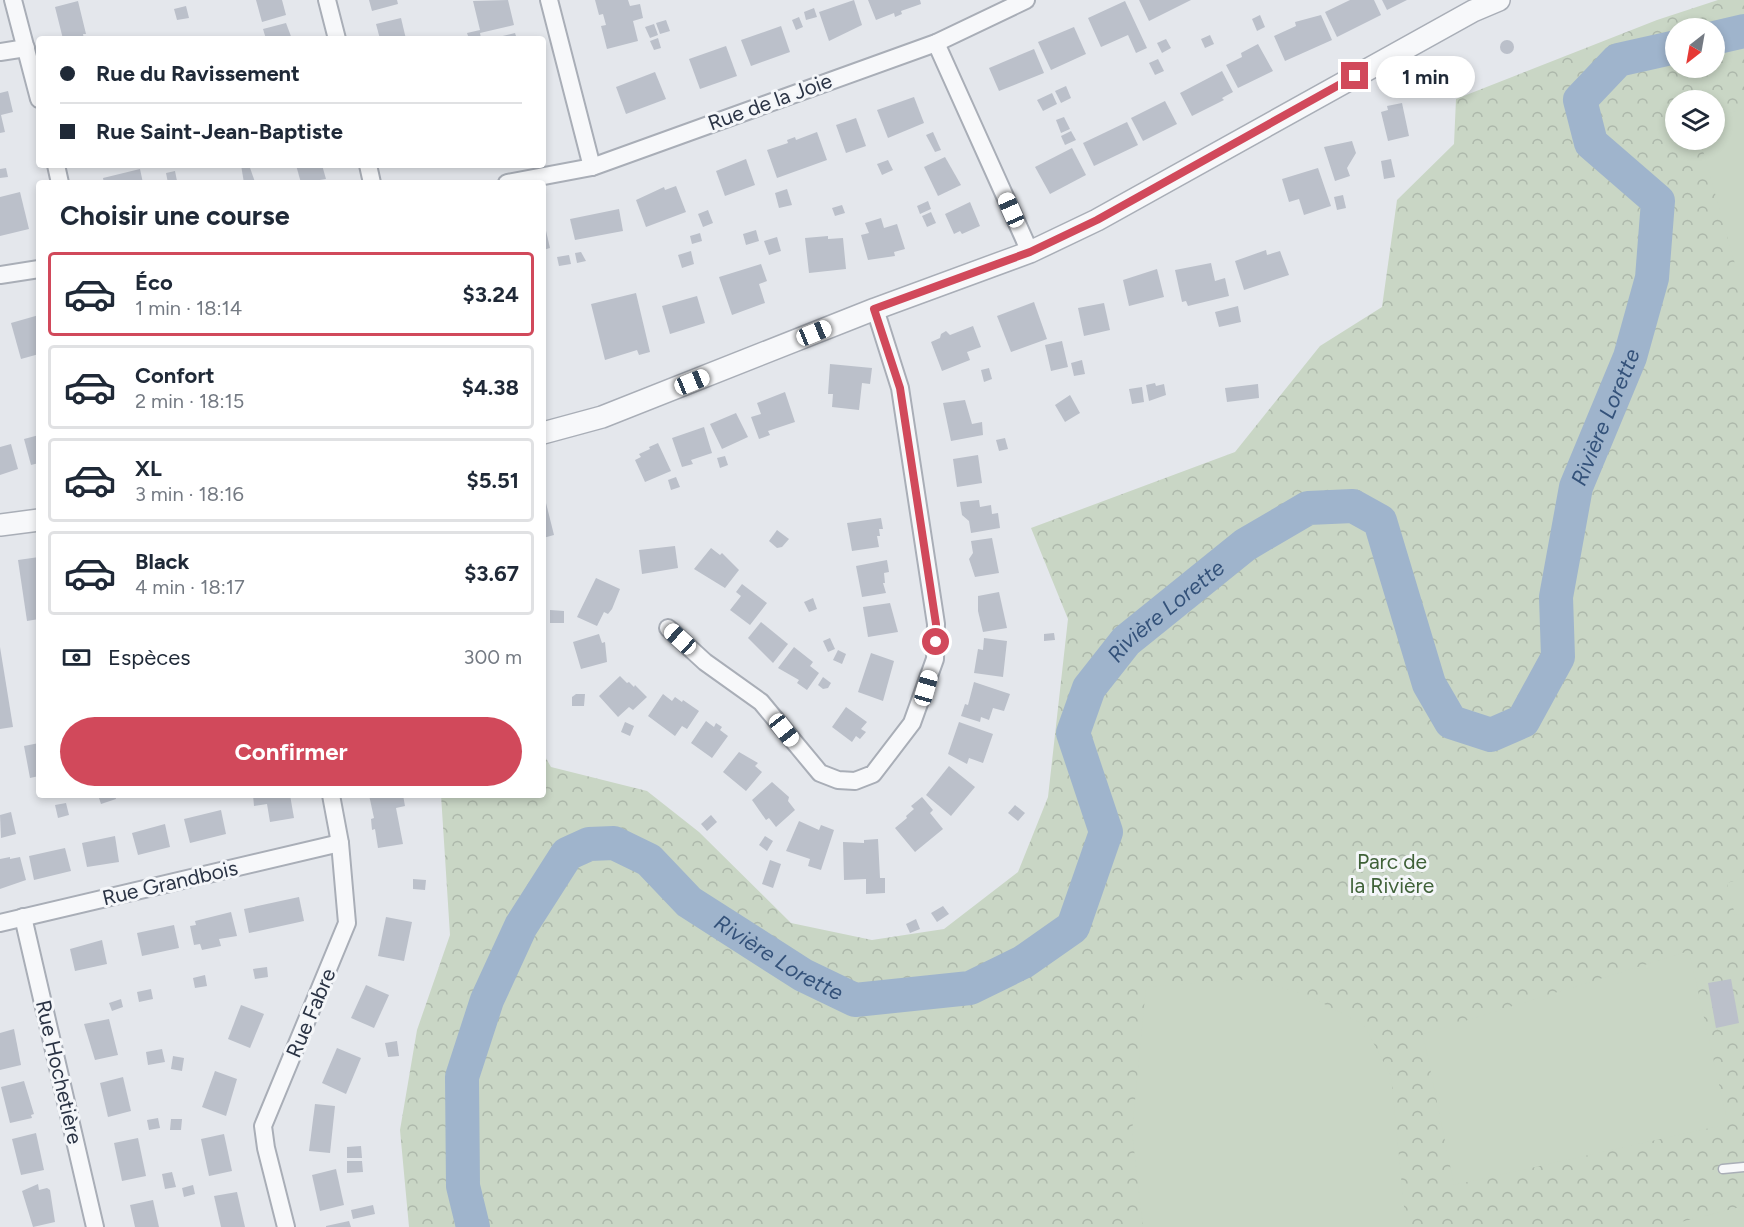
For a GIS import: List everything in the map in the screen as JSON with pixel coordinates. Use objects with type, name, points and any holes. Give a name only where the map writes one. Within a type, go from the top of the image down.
[{"type":"street","points":[[13,0],[36,87]]},
{"type":"street","points":[[327,0],[336,36]]},
{"type":"street","points":[[549,0],[592,167]]},
{"type":"street","name":"Rue de la Joie","points":[[523,180],[592,167],[936,43],[1026,0]]},
{"type":"street","points":[[546,433],[602,417],[874,309],[1030,252],[1097,220],[1473,11],[1499,0]]},
{"type":"street","points":[[936,43],[1030,252]]},
{"type":"street","points":[[0,52],[26,48]]},
{"type":"street","points":[[0,275],[36,269]]},
{"type":"street","points":[[668,628],[705,662],[761,702],[820,773],[838,780],[855,781],[873,774],[912,723],[935,659],[936,624],[900,388],[874,309]]},
{"type":"street","points":[[0,525],[36,520]]},
{"type":"street","name":"Rue Fabre","points":[[286,1227],[266,1148],[263,1126],[347,923],[340,843],[332,798]]},
{"type":"street","name":"Rue Grandbois","points":[[0,922],[340,843]]},
{"type":"street","name":"Rue Hochetière","points":[[23,917],[94,1227]]},
{"type":"lane","points":[[1723,1169],[1744,1167]]},
{"type":"green space","name":"Parc de la Rivière","points":[[1718,0],[1744,0],[1744,1227],[409,1227],[400,1130],[417,1030],[450,935],[441,798],[546,798],[546,758],[551,767],[647,791],[699,832],[791,923],[872,940],[944,929],[1018,872],[1048,797],[1068,619],[1031,528],[1235,452],[1320,346],[1382,307],[1397,200],[1454,144],[1456,99],[1657,20]]},
{"type":"green space","points":[[1744,109],[1744,296],[1703,150],[1725,150],[1725,114]]},
{"type":"green space","points":[[1744,878],[1744,913],[1735,915],[1727,883]]},
{"type":"green space","points":[[1689,951],[1728,1124],[1454,1185],[1423,1034]]},
{"type":"green space","points":[[1253,979],[1309,996],[1364,1025],[1391,1076],[1406,1227],[1143,1227],[1132,1132],[1146,987]]},
{"type":"green space","points":[[1744,1206],[1744,1227],[1661,1227]]},
{"type":"building","points":[[256,0],[282,0],[286,15],[262,22]]},
{"type":"building","points":[[369,0],[397,0],[398,4],[372,11]]},
{"type":"building","points":[[508,0],[514,25],[480,33],[481,36],[468,36],[467,33],[480,30],[473,1]]},
{"type":"building","points":[[595,0],[628,0],[630,6],[640,4],[643,18],[633,21],[638,41],[607,49],[601,26],[606,25],[603,14],[599,15]]},
{"type":"building","points":[[854,0],[862,25],[829,41],[819,12]]},
{"type":"building","points":[[868,0],[920,0],[921,4],[901,11],[902,14],[895,17],[894,13],[876,20]]},
{"type":"building","points":[[1139,0],[1191,0],[1149,21]]},
{"type":"building","points":[[1350,0],[1374,0],[1381,15],[1337,37],[1325,12]]},
{"type":"building","points":[[1382,0],[1407,0],[1387,10]]},
{"type":"building","points":[[78,1],[86,34],[62,36],[55,7]]},
{"type":"building","points":[[1125,1],[1147,48],[1136,53],[1128,35],[1101,47],[1088,18]]},
{"type":"building","points":[[186,6],[189,18],[177,20],[174,9]]},
{"type":"building","points":[[814,8],[817,17],[806,20],[804,12]]},
{"type":"building","points":[[1260,15],[1265,27],[1257,31],[1252,19]]},
{"type":"building","points":[[1321,15],[1332,40],[1285,61],[1274,36],[1296,26],[1295,22]]},
{"type":"building","points":[[799,17],[803,27],[796,30],[792,20]]},
{"type":"building","points":[[401,18],[405,36],[379,36],[376,24]]},
{"type":"building","points":[[666,20],[670,31],[660,34],[656,23]]},
{"type":"building","points":[[286,23],[291,36],[265,36],[263,29]]},
{"type":"building","points":[[654,24],[658,35],[650,38],[645,27]]},
{"type":"building","points":[[781,26],[790,52],[751,66],[741,40]]},
{"type":"building","points":[[1074,27],[1086,54],[1051,70],[1038,42]]},
{"type":"building","points":[[1210,35],[1214,44],[1205,48],[1201,39]]},
{"type":"building","points":[[658,38],[661,48],[654,50],[650,41]]},
{"type":"building","points":[[1166,39],[1171,48],[1162,53],[1157,43]]},
{"type":"building","points":[[1507,40],[1512,42],[1514,47],[1512,52],[1507,54],[1502,52],[1500,47],[1502,42]]},
{"type":"building","points":[[1258,44],[1273,71],[1238,88],[1226,65],[1242,57],[1241,53]]},
{"type":"building","points":[[726,46],[737,76],[700,89],[689,59]]},
{"type":"building","points":[[1034,49],[1044,73],[999,91],[989,68]]},
{"type":"building","points":[[1158,59],[1164,71],[1155,75],[1149,63]]},
{"type":"building","points":[[1222,71],[1233,92],[1222,98],[1224,100],[1192,116],[1180,93]]},
{"type":"building","points":[[655,72],[666,99],[626,114],[616,87]]},
{"type":"building","points":[[1066,86],[1071,98],[1061,103],[1055,91]]},
{"type":"building","points":[[8,91],[13,112],[1,115],[5,132],[0,133],[0,93]]},
{"type":"building","points":[[1052,93],[1057,104],[1043,111],[1037,100]]},
{"type":"building","points":[[914,97],[924,123],[888,138],[877,110]]},
{"type":"building","points":[[1165,101],[1177,124],[1143,141],[1131,118]]},
{"type":"building","points":[[1402,103],[1409,136],[1388,141],[1381,112],[1388,110],[1387,106]]},
{"type":"building","points":[[1064,117],[1070,129],[1061,133],[1056,120]]},
{"type":"building","points":[[856,118],[866,146],[846,153],[836,125]]},
{"type":"building","points":[[1127,122],[1138,145],[1094,166],[1083,143]]},
{"type":"building","points":[[1071,131],[1076,140],[1065,145],[1061,136]]},
{"type":"building","points":[[817,132],[827,160],[777,178],[767,150],[788,143],[787,140],[795,137],[796,140]]},
{"type":"building","points":[[933,132],[941,150],[935,152],[926,135]]},
{"type":"building","points":[[1352,141],[1356,153],[1347,168],[1350,176],[1335,181],[1324,147]]},
{"type":"building","points":[[1072,148],[1086,175],[1050,194],[1035,167]]},
{"type":"building","points":[[945,157],[961,185],[938,196],[924,167]]},
{"type":"building","points":[[746,159],[755,185],[725,196],[716,171]]},
{"type":"building","points":[[1391,159],[1395,177],[1384,179],[1381,161]]},
{"type":"building","points":[[888,160],[893,170],[882,175],[877,164]]},
{"type":"building","points":[[6,168],[8,177],[0,178],[0,169]]},
{"type":"building","points":[[242,168],[250,168],[254,180],[244,180]]},
{"type":"building","points":[[297,168],[323,168],[326,179],[320,180],[300,180]]},
{"type":"building","points":[[1318,168],[1331,206],[1304,215],[1299,199],[1289,202],[1282,179]]},
{"type":"building","points":[[140,169],[142,180],[103,180],[103,178]]},
{"type":"building","points":[[175,171],[177,180],[167,180],[166,173]]},
{"type":"building","points":[[676,186],[686,212],[646,227],[636,200],[664,187],[665,190]]},
{"type":"building","points":[[787,189],[792,205],[779,208],[775,193]]},
{"type":"building","points":[[20,192],[29,229],[0,236],[0,197]]},
{"type":"building","points":[[1343,195],[1346,208],[1337,210],[1334,197]]},
{"type":"building","points":[[928,201],[931,209],[920,214],[917,206]]},
{"type":"building","points":[[970,202],[980,226],[962,234],[960,231],[954,234],[945,214]]},
{"type":"building","points":[[842,205],[845,213],[835,216],[832,208]]},
{"type":"building","points":[[619,209],[623,231],[575,240],[570,219]]},
{"type":"building","points":[[708,210],[713,223],[703,227],[698,214]]},
{"type":"building","points":[[931,212],[936,223],[927,227],[922,216]]},
{"type":"building","points":[[881,218],[884,228],[897,224],[905,249],[894,252],[895,256],[868,260],[861,235],[869,233],[865,223]]},
{"type":"building","points":[[756,230],[759,241],[746,245],[743,234]]},
{"type":"building","points":[[546,231],[550,248],[546,249]]},
{"type":"building","points":[[700,233],[702,241],[692,244],[690,236]]},
{"type":"building","points":[[828,236],[828,239],[843,238],[846,269],[809,273],[805,238]]},
{"type":"building","points":[[777,237],[781,251],[769,255],[764,241]]},
{"type":"building","points":[[1266,250],[1267,255],[1280,251],[1289,275],[1244,290],[1235,261]]},
{"type":"building","points":[[691,251],[694,264],[682,268],[678,255]]},
{"type":"building","points":[[581,252],[586,261],[577,263],[575,253]]},
{"type":"building","points":[[569,255],[571,264],[559,266],[557,257]]},
{"type":"building","points":[[1211,263],[1215,281],[1225,278],[1229,296],[1188,306],[1186,301],[1182,302],[1175,270]]},
{"type":"building","points":[[761,264],[767,281],[759,284],[765,303],[732,315],[719,277]]},
{"type":"building","points":[[1157,269],[1164,297],[1129,306],[1123,280]]},
{"type":"building","points":[[636,293],[650,352],[639,355],[637,350],[605,360],[591,304]]},
{"type":"building","points":[[697,296],[705,323],[670,334],[662,306]]},
{"type":"building","points":[[1034,302],[1047,339],[1011,352],[997,316]]},
{"type":"building","points":[[1104,303],[1110,330],[1084,336],[1078,308]]},
{"type":"building","points":[[1238,306],[1241,322],[1219,327],[1215,312]]},
{"type":"building","points":[[36,316],[36,355],[21,359],[11,323]]},
{"type":"building","points":[[973,326],[981,347],[967,352],[970,360],[942,371],[931,342],[940,338],[941,334],[946,331],[950,335]]},
{"type":"building","points":[[1062,341],[1068,367],[1051,371],[1045,345]]},
{"type":"building","points":[[1082,360],[1085,374],[1074,376],[1071,363]]},
{"type":"building","points":[[830,364],[872,368],[870,384],[862,383],[859,410],[832,407],[833,394],[828,394]]},
{"type":"building","points":[[989,368],[992,379],[984,382],[981,370]]},
{"type":"building","points":[[1155,383],[1156,386],[1164,384],[1166,395],[1149,401],[1146,385]]},
{"type":"building","points":[[1258,384],[1259,398],[1227,402],[1225,388]]},
{"type":"building","points":[[1142,387],[1144,402],[1132,404],[1129,389]]},
{"type":"building","points":[[785,392],[795,422],[768,431],[770,435],[759,439],[751,417],[761,414],[757,403]]},
{"type":"building","points":[[1070,395],[1080,413],[1065,422],[1055,405]]},
{"type":"building","points":[[965,400],[972,424],[982,422],[983,435],[951,441],[943,403]]},
{"type":"building","points":[[736,413],[748,437],[722,449],[710,424]]},
{"type":"building","points":[[704,427],[712,453],[691,460],[693,464],[682,467],[672,438]]},
{"type":"building","points":[[36,436],[36,464],[31,465],[24,439]]},
{"type":"building","points":[[1005,438],[1008,449],[999,451],[996,440]]},
{"type":"building","points":[[658,443],[671,471],[645,482],[635,460],[641,457],[639,454]]},
{"type":"building","points":[[11,444],[18,469],[0,475],[0,447]]},
{"type":"building","points":[[978,455],[982,483],[957,487],[953,459]]},
{"type":"building","points":[[725,456],[728,465],[720,468],[717,458]]},
{"type":"building","points":[[676,477],[680,487],[671,490],[668,480]]},
{"type":"building","points":[[979,500],[980,507],[991,505],[992,514],[998,513],[1000,528],[971,533],[969,521],[962,515],[960,502]]},
{"type":"building","points":[[546,503],[554,535],[546,537]]},
{"type":"building","points":[[881,518],[883,529],[879,529],[880,536],[877,536],[879,547],[852,551],[847,523]]},
{"type":"building","points":[[777,530],[789,539],[782,547],[777,548],[769,541]]},
{"type":"building","points":[[992,538],[999,573],[975,577],[969,559],[973,553],[971,541]]},
{"type":"building","points":[[675,546],[678,568],[642,574],[639,550]]},
{"type":"building","points":[[711,548],[720,555],[722,553],[739,570],[725,588],[694,569]]},
{"type":"building","points":[[36,557],[36,620],[27,621],[18,560]]},
{"type":"building","points":[[887,560],[889,572],[884,573],[885,583],[883,583],[886,593],[862,597],[856,566]]},
{"type":"building","points":[[596,578],[620,589],[612,609],[608,614],[604,612],[597,626],[577,617]]},
{"type":"building","points":[[742,584],[767,603],[750,625],[730,610],[741,596],[736,592]]},
{"type":"building","points":[[999,592],[1007,628],[983,632],[978,611],[978,596]]},
{"type":"building","points":[[813,598],[817,609],[809,612],[804,602]]},
{"type":"building","points":[[890,603],[898,632],[868,637],[863,607]]},
{"type":"building","points":[[550,610],[564,611],[564,623],[550,623]]},
{"type":"building","points":[[761,622],[788,644],[773,663],[748,638]]},
{"type":"building","points":[[1054,633],[1055,640],[1044,641],[1044,634]]},
{"type":"building","points":[[599,634],[602,643],[605,642],[607,662],[581,669],[573,642]]},
{"type":"building","points":[[830,638],[835,649],[828,652],[823,641]]},
{"type":"building","points":[[984,638],[1007,641],[1003,677],[974,673],[978,649],[983,650]]},
{"type":"building","points":[[0,647],[13,727],[0,729]]},
{"type":"building","points":[[794,647],[813,662],[810,666],[819,673],[807,690],[797,683],[799,680],[778,668]]},
{"type":"building","points":[[838,650],[846,654],[842,664],[833,660]]},
{"type":"building","points":[[871,653],[894,661],[883,701],[858,692]]},
{"type":"building","points":[[620,676],[627,683],[629,682],[634,687],[635,685],[647,697],[633,710],[629,707],[618,717],[599,696]]},
{"type":"building","points":[[823,677],[831,683],[828,688],[823,689],[818,685]]},
{"type":"building","points":[[974,682],[1010,694],[1004,711],[993,708],[989,720],[981,717],[980,722],[961,716],[965,704],[968,705]]},
{"type":"building","points":[[576,694],[585,694],[584,706],[572,706],[572,697]]},
{"type":"building","points":[[663,694],[672,701],[675,697],[682,702],[683,700],[699,711],[687,729],[682,726],[675,736],[648,716]]},
{"type":"building","points":[[846,707],[867,722],[861,729],[866,732],[860,739],[856,736],[852,742],[832,727]]},
{"type":"building","points":[[706,721],[714,727],[716,723],[722,727],[720,730],[728,736],[712,758],[691,743]]},
{"type":"building","points":[[625,722],[634,726],[630,736],[621,732]]},
{"type":"building","points":[[959,722],[993,734],[983,763],[969,758],[967,764],[948,754]]},
{"type":"building","points":[[36,744],[36,777],[30,778],[24,746]]},
{"type":"building","points":[[739,752],[758,763],[755,766],[762,772],[746,791],[723,772]]},
{"type":"building","points":[[949,766],[975,787],[951,816],[926,795]]},
{"type":"building","points":[[772,782],[789,797],[788,801],[795,810],[776,827],[769,818],[766,820],[752,800]]},
{"type":"building","points":[[922,797],[933,810],[930,813],[943,829],[915,852],[895,828],[907,818],[906,816],[914,809],[911,806]]},
{"type":"building","points":[[99,798],[116,798],[116,799],[101,804]]},
{"type":"building","points":[[253,798],[291,798],[294,818],[270,822],[267,804],[254,806]]},
{"type":"building","points":[[370,798],[404,798],[405,806],[396,808],[403,844],[378,848],[375,829],[372,830],[371,819],[374,818]]},
{"type":"building","points":[[66,803],[69,815],[58,818],[55,805]]},
{"type":"building","points":[[1015,805],[1025,813],[1018,821],[1008,813]]},
{"type":"building","points":[[221,810],[226,834],[190,843],[184,819]]},
{"type":"building","points":[[11,812],[16,834],[1,838],[0,815]]},
{"type":"building","points":[[711,815],[717,822],[707,831],[701,824]]},
{"type":"building","points":[[799,821],[819,830],[821,825],[834,830],[821,870],[808,866],[810,859],[786,851]]},
{"type":"building","points":[[165,824],[170,847],[138,855],[132,833]]},
{"type":"building","points":[[115,836],[119,862],[87,867],[82,843]]},
{"type":"building","points":[[765,836],[773,841],[767,851],[759,845]]},
{"type":"building","points":[[878,839],[880,878],[885,878],[885,893],[866,894],[866,879],[844,880],[843,842],[864,843],[864,840]]},
{"type":"building","points":[[65,848],[71,871],[34,880],[29,856]]},
{"type":"building","points":[[10,857],[10,859],[20,857],[26,880],[0,889],[0,859]]},
{"type":"building","points":[[770,860],[781,864],[773,888],[762,884]]},
{"type":"building","points":[[413,879],[426,880],[425,890],[413,889]]},
{"type":"building","points":[[299,897],[304,921],[249,933],[244,909]]},
{"type":"building","points":[[943,906],[949,914],[937,922],[931,913]]},
{"type":"building","points":[[231,912],[237,936],[219,939],[221,946],[202,950],[200,944],[194,945],[190,926],[196,925],[195,921]]},
{"type":"building","points":[[386,917],[412,922],[404,961],[378,956]]},
{"type":"building","points":[[916,919],[920,929],[910,933],[906,924]]},
{"type":"building","points":[[174,925],[179,948],[142,956],[137,933]]},
{"type":"building","points":[[102,940],[107,964],[75,971],[70,949]]},
{"type":"building","points":[[267,967],[268,977],[255,979],[253,969]]},
{"type":"building","points":[[205,975],[207,986],[195,988],[193,978]]},
{"type":"building","points":[[1731,979],[1739,1023],[1716,1028],[1708,983]]},
{"type":"building","points":[[366,985],[389,995],[374,1028],[351,1018]]},
{"type":"building","points":[[151,989],[153,999],[139,1002],[137,992]]},
{"type":"building","points":[[121,999],[123,1007],[112,1011],[109,1003]]},
{"type":"building","points":[[241,1005],[264,1014],[250,1048],[228,1039]]},
{"type":"building","points":[[109,1019],[118,1055],[95,1060],[84,1024]]},
{"type":"building","points":[[14,1029],[21,1065],[0,1070],[0,1033]]},
{"type":"building","points":[[397,1041],[399,1056],[388,1057],[385,1043]]},
{"type":"building","points":[[337,1048],[361,1058],[346,1094],[322,1083]]},
{"type":"building","points":[[162,1049],[165,1062],[148,1065],[146,1052]]},
{"type":"building","points":[[173,1056],[184,1058],[182,1071],[171,1069]]},
{"type":"building","points":[[215,1071],[237,1079],[226,1116],[202,1107]]},
{"type":"building","points":[[123,1077],[131,1111],[108,1117],[100,1083]]},
{"type":"building","points":[[24,1081],[34,1114],[31,1115],[32,1118],[10,1123],[1,1087]]},
{"type":"building","points":[[315,1104],[335,1106],[330,1153],[309,1151]]},
{"type":"building","points":[[158,1118],[160,1128],[149,1130],[147,1120]]},
{"type":"building","points":[[171,1119],[182,1119],[181,1130],[170,1130]]},
{"type":"building","points":[[36,1133],[44,1170],[21,1175],[12,1139]]},
{"type":"building","points":[[224,1134],[232,1171],[209,1176],[201,1139]]},
{"type":"building","points":[[138,1138],[146,1176],[122,1181],[114,1143]]},
{"type":"building","points":[[361,1146],[362,1158],[347,1158],[347,1147]]},
{"type":"building","points":[[347,1161],[362,1161],[363,1172],[347,1173]]},
{"type":"building","points":[[336,1169],[344,1205],[320,1211],[312,1175]]},
{"type":"building","points":[[172,1172],[176,1187],[165,1189],[162,1174]]},
{"type":"building","points":[[38,1184],[39,1190],[47,1188],[50,1190],[55,1222],[33,1227],[22,1191]]},
{"type":"building","points":[[193,1185],[195,1194],[184,1197],[182,1188]]},
{"type":"building","points":[[237,1192],[245,1227],[221,1227],[214,1196]]},
{"type":"building","points":[[153,1200],[159,1227],[135,1227],[130,1205]]},
{"type":"building","points":[[373,1205],[375,1214],[353,1219],[351,1210]]},
{"type":"building","points":[[349,1221],[351,1227],[326,1227],[326,1226]]},
{"type":"waterway","name":"Rivière Lorette","points":[[1725,35],[1744,31]]},
{"type":"waterway","name":"Rivière Lorette","points":[[473,1227],[463,1186],[462,1077],[487,1000],[521,926],[567,854],[589,844],[614,843],[649,860],[689,902],[803,975],[855,1000],[970,988],[1023,962],[1073,927],[1106,832],[1073,733],[1089,688],[1126,641],[1245,545],[1308,508],[1353,506],[1380,521],[1429,684],[1451,722],[1491,735],[1523,721],[1558,657],[1556,597],[1576,487],[1630,357],[1652,278],[1658,201],[1591,143],[1580,100],[1618,60],[1665,49]]},
{"type":"route","points":[[936,642],[936,624],[900,388],[874,309],[1030,252],[1097,220],[1355,76]]}]
